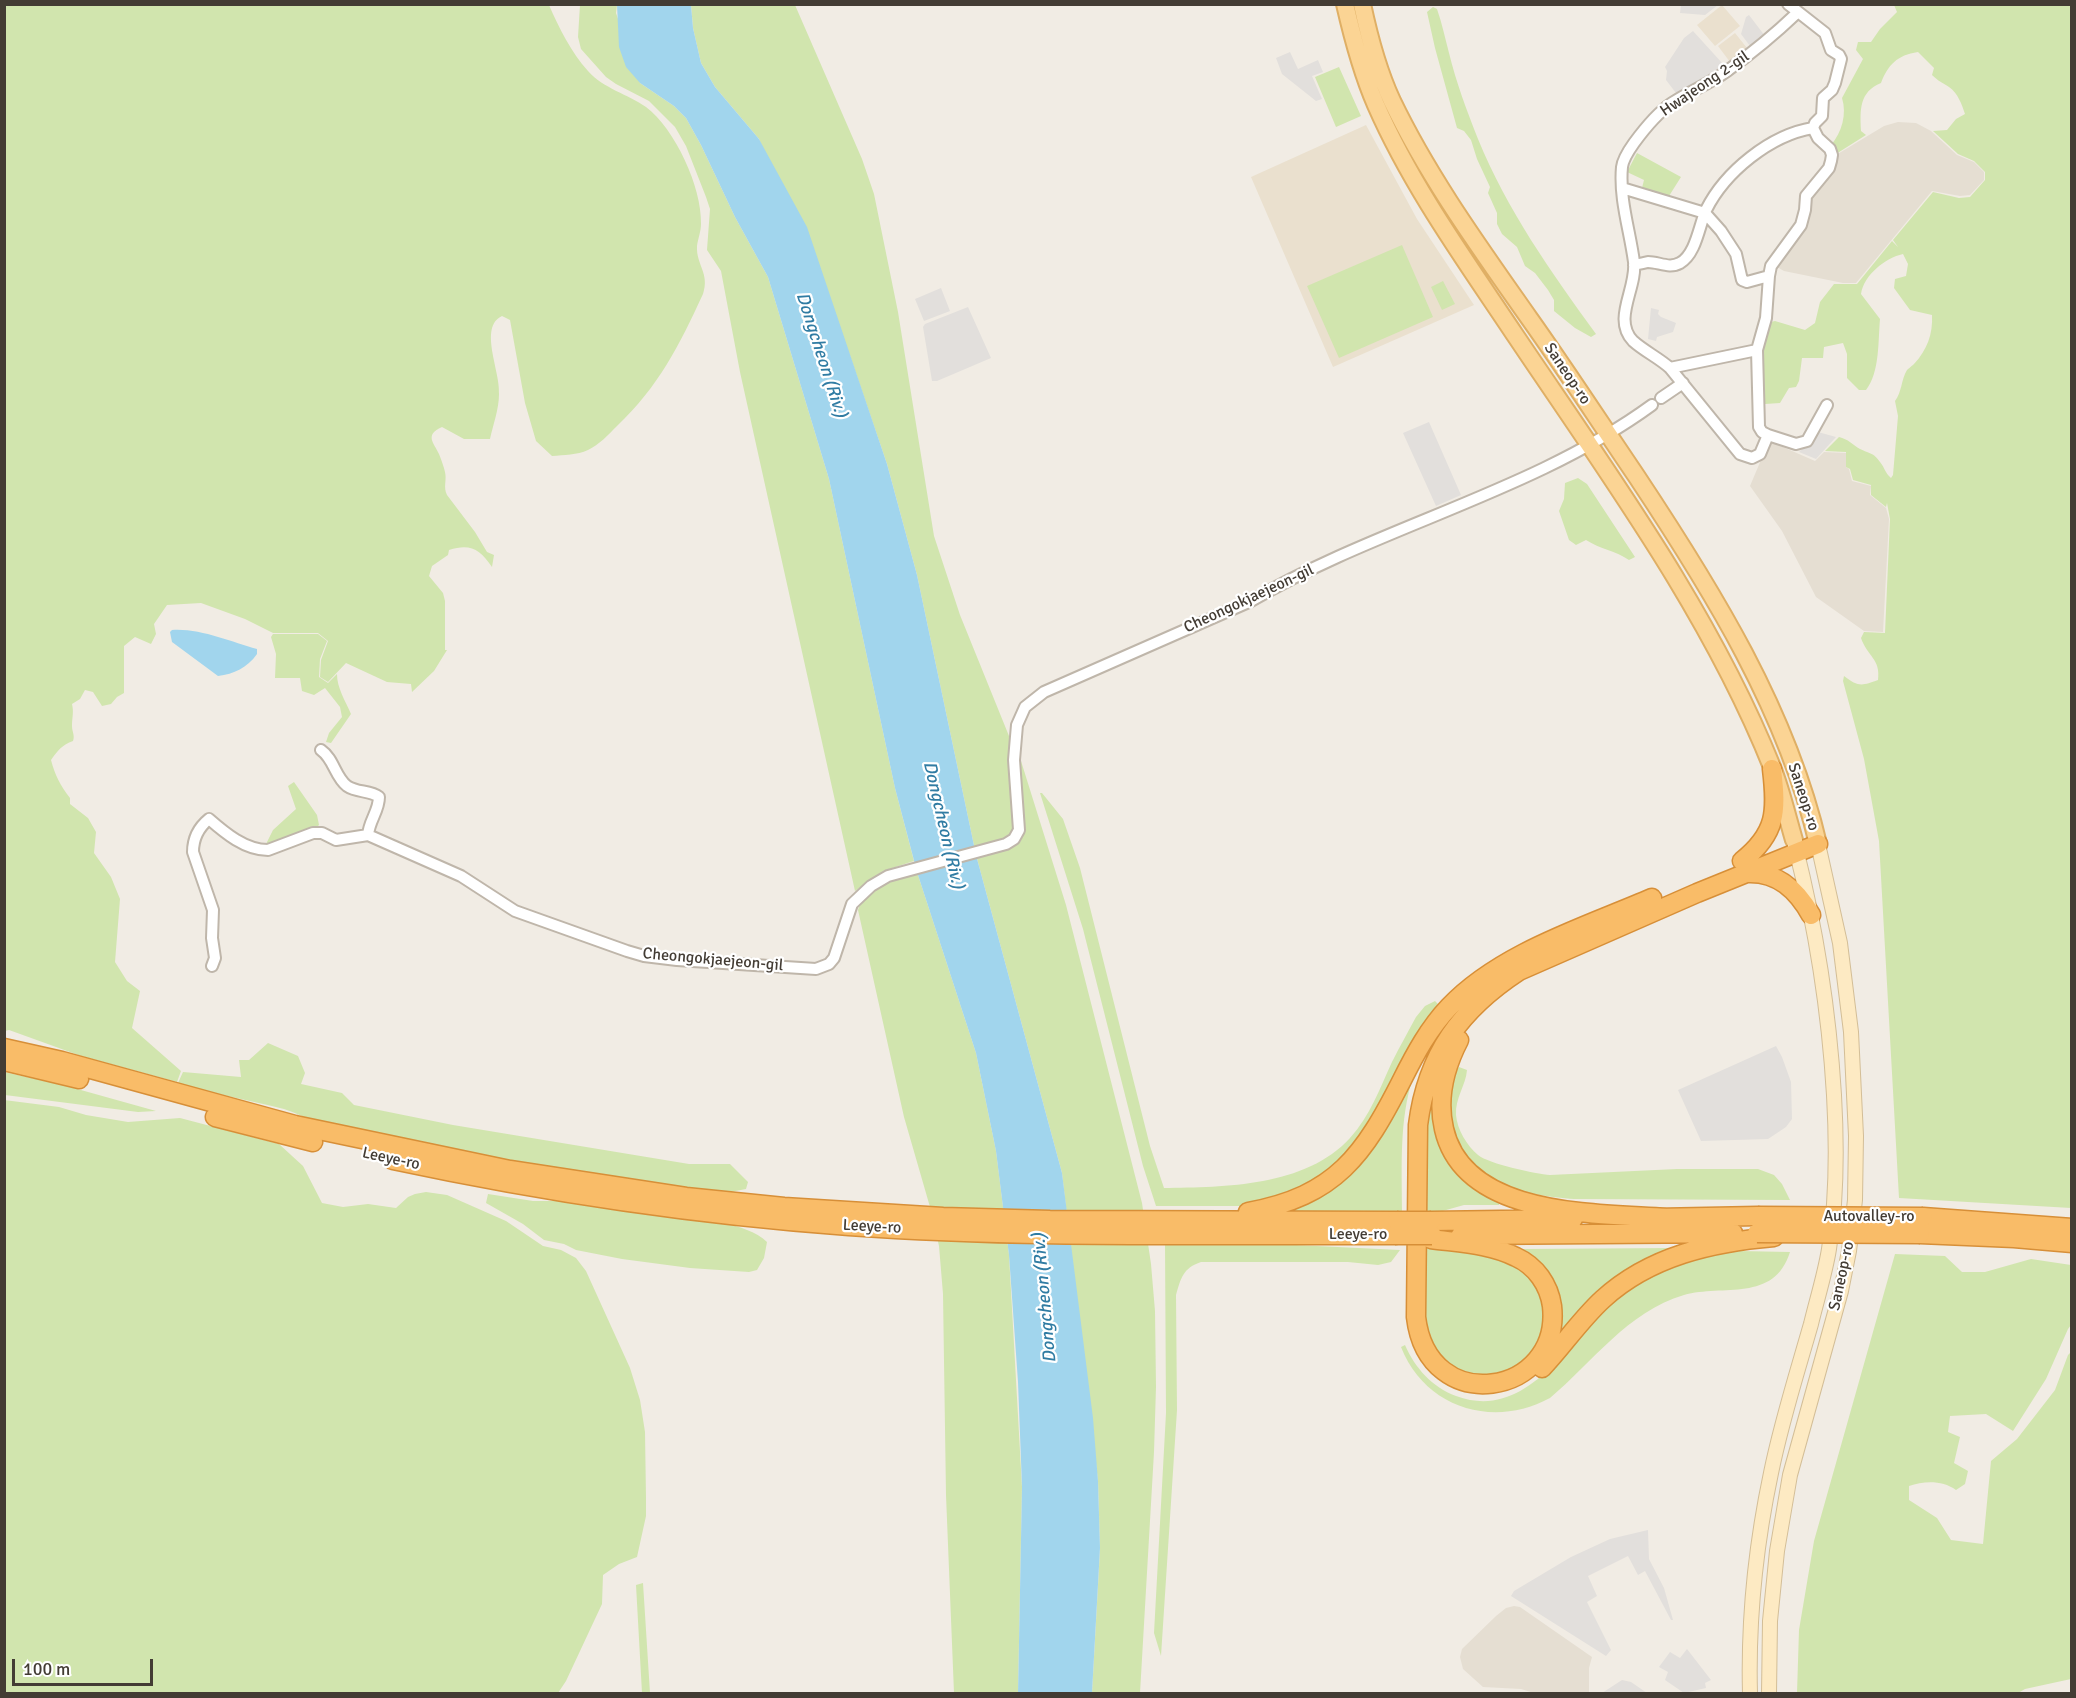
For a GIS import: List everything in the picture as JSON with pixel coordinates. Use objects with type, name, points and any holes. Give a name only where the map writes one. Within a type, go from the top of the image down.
[{"type":"highway","points":[[1431,1232],[1503,1251],[1524,1261],[1539,1274],[1551,1298],[1552,1327],[1543,1352],[1523,1372],[1494,1384],[1479,1385],[1452,1377],[1441,1371],[1431,1360],[1422,1346],[1418,1332],[1416,1317],[1418,1125],[1424,1091],[1435,1062],[1457,1023],[1494,987],[1519,971],[1743,867],[1771,826],[1775,791],[1772,769]]},
{"type":"highway","points":[[1169,1227],[1272,1208],[1295,1200],[1332,1179],[1365,1146],[1380,1124],[1434,1024],[1470,987],[1499,967],[1566,934],[1816,838]]},
{"type":"highway","points":[[1743,867],[1782,881],[1803,900],[1811,915]]},
{"type":"highway","points":[[1526,953],[1470,994],[1452,1016],[1426,1059],[1413,1100],[1410,1123],[1408,1318],[1414,1348],[1423,1363],[1434,1375],[1465,1391],[1496,1392],[1511,1388],[1526,1381],[1541,1369],[1588,1313],[1635,1275],[1670,1257],[1757,1229]]},
{"type":"highway","points":[[1519,971],[1488,998],[1477,1012],[1458,1042],[1449,1062],[1443,1091],[1442,1120],[1446,1139],[1455,1158],[1469,1174],[1485,1185],[1525,1202],[1598,1214],[1666,1218]]},
{"type":"highway","name":"Leeye-ro","points":[[4,1048],[62,1061],[295,1125],[411,1151],[721,1207]]},
{"type":"highway","name":"Leeye-ro","points":[[4,1061],[114,1088],[291,1137],[518,1185],[624,1202],[1169,1227],[1396,1228],[1431,1232]]},
{"type":"highway","points":[[1431,1232],[1666,1218]]},
{"type":"highway","name":"Autovalley-ro","points":[[1666,1218],[1757,1229],[1824,1233],[1921,1226],[2072,1243]]},
{"type":"highway","name":"Autovalley-ro","points":[[1757,1229],[1921,1226],[2072,1228]]},
{"type":"highway","points":[[1431,1232],[1757,1229]]},
{"type":"main road","name":"Saneop-ro","points":[[1345,4],[1354,44],[1376,105],[1413,178],[1459,253],[1589,445],[1699,619],[1742,700],[1772,769],[1796,846],[1818,947],[1830,1036],[1836,1137],[1836,1200],[1821,1287],[1771,1472],[1758,1548],[1752,1620],[1750,1694]]},
{"type":"main road","name":"Saneop-ro","points":[[1362,4],[1370,41],[1392,100],[1428,168],[1477,244],[1608,433],[1719,608],[1763,691],[1793,761],[1816,838],[1840,943],[1851,1032],[1856,1136],[1855,1200],[1849,1251],[1841,1291],[1790,1475],[1777,1551],[1771,1610],[1769,1694]]},
{"type":"street","points":[[1634,265],[1648,262],[1666,266],[1682,262],[1719,189],[1760,152],[1793,132],[1813,128],[1823,113],[1823,98],[1832,90],[1841,59],[1832,50],[1825,33],[1788,4]]},
{"type":"street","name":"Hwajeong 2-gil","points":[[1670,368],[1634,342],[1625,330],[1624,320],[1632,287],[1634,265],[1622,188],[1622,165],[1628,153],[1657,116],[1671,104],[1712,82],[1774,34],[1797,13]]},
{"type":"street","points":[[1813,128],[1818,138],[1830,149],[1832,161],[1806,196],[1801,225],[1771,266],[1766,318],[1756,350],[1759,427],[1768,435],[1796,444],[1807,441],[1827,405]]},
{"type":"street","points":[[1622,188],[1705,213],[1721,231],[1736,254],[1742,280],[1747,282],[1769,276]]},
{"type":"street","points":[[1756,350],[1670,368],[1740,453],[1752,458],[1756,457],[1760,454],[1768,435]]},
{"type":"street","name":"Cheongokjaejeon-gil","points":[[368,835],[461,876],[494,899],[533,918],[644,956],[823,968],[834,958],[852,904],[871,886],[888,876],[1006,844],[1014,839],[1019,830],[1014,760],[1015,734],[1020,716],[1033,700],[1059,684],[1251,600],[1282,583],[1406,526],[1518,479],[1589,445],[1683,383]]},
{"type":"street","points":[[212,966],[215,958],[212,938],[213,909],[193,852],[195,838],[202,824],[209,819],[235,840],[263,850],[313,832],[322,833],[336,840],[368,835],[370,820],[379,804],[379,797],[348,787],[321,750]]},
{"type":"shaded area","points":[[1681,4],[1718,5],[1705,15],[1680,13]]},
{"type":"shaded area","points":[[1722,5],[1740,26],[1715,46],[1697,25]]},
{"type":"shaded area","points":[[1749,15],[1765,36],[1750,46],[1741,34],[1746,17]]},
{"type":"shaded area","points":[[1693,31],[1723,64],[1704,81],[1676,93],[1666,80],[1665,67],[1684,38]]},
{"type":"shaded area","points":[[1735,33],[1747,48],[1730,62],[1718,46]]},
{"type":"shaded area","points":[[1290,52],[1298,69],[1318,60],[1323,72],[1312,76],[1322,99],[1316,101],[1282,74],[1276,58]]},
{"type":"shaded area","points":[[1898,122],[1916,123],[1931,131],[1957,155],[1974,162],[1984,172],[1984,180],[1970,195],[1960,196],[1932,191],[1856,283],[1843,283],[1784,271],[1777,267],[1804,228],[1809,194],[1836,155],[1884,126]]},
{"type":"shaded area","points":[[1366,125],[1417,219],[1474,305],[1333,367],[1251,177]]},
{"type":"shaded area","points":[[941,288],[950,311],[924,321],[915,299]]},
{"type":"shaded area","points":[[968,307],[991,358],[937,381],[932,381],[923,327],[925,324]]},
{"type":"shaded area","points":[[1651,308],[1659,310],[1658,314],[1661,317],[1676,323],[1673,332],[1657,337],[1656,341],[1648,339]]},
{"type":"shaded area","points":[[1429,422],[1461,495],[1436,506],[1403,433]]},
{"type":"shaded area","points":[[1818,432],[1836,437],[1816,459],[1799,452]]},
{"type":"shaded area","points":[[1769,441],[1815,461],[1824,452],[1846,453],[1846,467],[1849,469],[1852,481],[1871,486],[1870,495],[1886,508],[1889,519],[1883,632],[1864,631],[1816,597],[1782,531],[1750,486]]},
{"type":"shaded area","points":[[1776,1046],[1791,1082],[1792,1119],[1786,1127],[1768,1139],[1701,1141],[1678,1090]]},
{"type":"shaded area","points":[[1648,1530],[1649,1559],[1664,1588],[1673,1620],[1645,1571],[1638,1575],[1628,1556],[1588,1576],[1597,1596],[1587,1602],[1611,1650],[1606,1656],[1511,1596],[1514,1591],[1571,1557],[1610,1539]]},
{"type":"shaded area","points":[[1520,1607],[1592,1657],[1589,1668],[1589,1693],[1534,1693],[1521,1689],[1483,1687],[1463,1669],[1460,1657],[1462,1649],[1496,1616],[1506,1608]]},
{"type":"shaded area","points":[[1687,1649],[1711,1680],[1705,1683],[1706,1688],[1684,1693],[1665,1680],[1668,1672],[1659,1667],[1670,1652],[1680,1658]]},
{"type":"shaded area","points":[[1622,1680],[1631,1682],[1647,1693],[1602,1693]]},
{"type":"green space","points":[[5,4],[549,5],[566,40],[588,71],[609,87],[646,107],[667,129],[685,160],[697,193],[700,209],[701,227],[697,253],[705,280],[703,294],[667,364],[645,396],[604,439],[592,448],[575,454],[552,456],[536,441],[525,403],[510,320],[502,316],[495,322],[491,340],[499,394],[490,439],[464,439],[442,427],[432,436],[445,470],[447,495],[487,552],[494,555],[492,567],[479,552],[463,547],[449,550],[448,555],[432,566],[429,576],[443,593],[445,601],[445,650],[447,650],[434,671],[412,692],[411,684],[387,682],[346,663],[328,682],[320,677],[321,660],[328,641],[318,633],[273,633],[245,619],[201,603],[167,605],[154,624],[156,634],[151,644],[135,637],[124,646],[124,693],[111,704],[102,706],[93,692],[85,690],[80,699],[72,704],[73,741],[60,748],[51,760],[58,780],[70,798],[70,804],[88,818],[96,832],[94,853],[111,877],[120,899],[115,962],[127,981],[140,991],[132,1028],[181,1071],[177,1082],[81,1056],[9,1030],[5,1031]]},
{"type":"green space","points":[[580,5],[617,5],[616,13],[640,83],[674,106],[686,118],[735,217],[768,277],[829,479],[895,788],[914,861],[883,871],[855,891],[740,372],[721,271],[707,250],[710,209],[686,146],[675,127],[649,101],[606,77],[581,49],[578,37]]},
{"type":"green space","points":[[691,5],[795,5],[862,159],[874,194],[898,312],[934,536],[960,615],[1009,736],[1015,828],[1006,847],[1020,842],[1023,836],[1017,762],[1021,761],[1066,905],[1142,1203],[1151,1264],[1155,1311],[1156,1387],[1140,1693],[1092,1693],[1100,1549],[1098,1481],[1062,1173],[976,855],[917,575],[887,464],[849,353],[759,139],[715,87],[701,63],[693,28]]},
{"type":"green space","points":[[1894,5],[2071,5],[2071,1208],[1899,1198],[1879,841],[1864,759],[1843,681],[1844,676],[1860,684],[1878,680],[1876,662],[1861,638],[1864,632],[1885,633],[1890,519],[1887,503],[1886,507],[1871,495],[1871,485],[1853,480],[1850,469],[1846,467],[1846,452],[1825,451],[1839,437],[1842,438],[1873,455],[1891,478],[1893,475],[1898,416],[1895,401],[1907,370],[1919,359],[1926,347],[1932,322],[1932,315],[1910,310],[1894,288],[1895,279],[1906,276],[1908,264],[1903,254],[1889,259],[1876,268],[1866,280],[1861,294],[1880,319],[1876,365],[1871,383],[1866,390],[1859,390],[1847,378],[1847,354],[1843,343],[1824,347],[1823,358],[1802,358],[1799,381],[1796,387],[1789,388],[1780,403],[1765,404],[1762,399],[1763,349],[1771,322],[1775,321],[1805,330],[1815,323],[1820,302],[1834,284],[1857,284],[1892,241],[1898,247],[1893,240],[1933,192],[1959,198],[1970,197],[1985,180],[1985,172],[1974,161],[1958,154],[1933,131],[1947,130],[1956,119],[1965,114],[1955,92],[1932,75],[1934,68],[1918,52],[1899,58],[1887,71],[1881,83],[1868,91],[1861,109],[1861,131],[1866,135],[1836,154],[1831,145],[1843,123],[1842,98],[1863,59],[1856,50],[1858,42],[1871,42],[1897,12]]},
{"type":"green space","points":[[1433,7],[1437,9],[1458,86],[1478,139],[1502,191],[1531,240],[1596,334],[1591,337],[1575,328],[1554,311],[1554,300],[1548,290],[1535,273],[1525,266],[1517,247],[1502,234],[1497,224],[1497,213],[1488,193],[1490,187],[1471,140],[1464,131],[1457,128],[1427,12]]},
{"type":"green space","points":[[1339,67],[1361,116],[1336,127],[1315,77]]},
{"type":"green space","points":[[1637,153],[1681,177],[1669,196],[1642,188],[1644,180],[1627,172]]},
{"type":"green space","points":[[1402,245],[1433,317],[1339,358],[1307,286]]},
{"type":"green space","points":[[1443,281],[1455,304],[1442,310],[1431,287]]},
{"type":"green space","points":[[1578,478],[1587,484],[1635,557],[1629,560],[1586,540],[1576,545],[1569,540],[1559,511],[1564,499],[1565,483]]},
{"type":"green space","points":[[273,634],[318,634],[327,641],[320,659],[319,677],[328,683],[337,674],[340,689],[351,714],[331,743],[326,742],[329,733],[342,717],[340,707],[325,688],[314,695],[302,691],[300,678],[275,678],[276,654],[271,637]]},
{"type":"green space","points":[[294,782],[317,815],[319,825],[270,845],[266,844],[273,830],[296,809],[288,786]]},
{"type":"green space","points":[[1040,793],[1063,819],[1080,868],[1150,1146],[1164,1188],[1212,1187],[1263,1181],[1311,1166],[1332,1154],[1350,1138],[1363,1120],[1416,1017],[1425,1006],[1435,1001],[1438,1004],[1415,1037],[1370,1124],[1345,1157],[1317,1180],[1262,1202],[1240,1206],[1156,1206],[1143,1166],[1083,929]]},
{"type":"green space","points":[[917,872],[976,1053],[996,1151],[1009,1255],[1022,1487],[1018,1693],[954,1693],[946,1495],[943,1294],[939,1246],[904,1117],[858,910],[861,902],[874,890]]},
{"type":"green space","points":[[268,1043],[298,1056],[305,1073],[301,1084],[342,1093],[354,1105],[453,1125],[689,1164],[730,1164],[748,1182],[746,1189],[730,1192],[679,1186],[576,1173],[474,1156],[322,1123],[284,1109],[178,1083],[183,1072],[241,1077],[239,1060],[249,1060]]},
{"type":"green space","points":[[1459,1067],[1467,1070],[1456,1109],[1458,1126],[1470,1147],[1478,1155],[1492,1162],[1550,1175],[1677,1169],[1758,1169],[1774,1175],[1782,1184],[1790,1200],[1574,1199],[1518,1190],[1500,1183],[1483,1174],[1469,1162],[1458,1147],[1448,1109],[1453,1079]]},
{"type":"green space","points":[[4,1072],[63,1085],[156,1111],[138,1112],[5,1095]]},
{"type":"green space","points":[[1413,1077],[1403,1127],[1402,1211],[1289,1212],[1289,1208],[1311,1200]]},
{"type":"green space","points":[[1434,1077],[1438,1124],[1499,1198],[1499,1205],[1464,1205],[1439,1212],[1424,1212],[1423,1136]]},
{"type":"green space","points":[[4,1100],[59,1107],[86,1115],[128,1122],[180,1118],[279,1144],[303,1166],[322,1203],[343,1207],[368,1204],[396,1208],[415,1194],[426,1192],[447,1195],[506,1221],[543,1246],[561,1250],[576,1258],[586,1271],[630,1368],[640,1400],[645,1432],[646,1516],[637,1557],[619,1564],[603,1575],[602,1604],[566,1681],[558,1693],[5,1693]]},
{"type":"green space","points":[[488,1194],[724,1223],[753,1232],[763,1238],[767,1242],[764,1258],[757,1270],[749,1272],[690,1268],[576,1250],[564,1244],[544,1240],[523,1224],[486,1203]]},
{"type":"green space","points":[[1254,1243],[1400,1250],[1391,1262],[1378,1265],[1348,1262],[1201,1262],[1190,1267],[1184,1274],[1176,1295],[1177,1410],[1161,1656],[1154,1633],[1166,1413],[1165,1244]]},
{"type":"green space","points":[[1453,1248],[1505,1258],[1533,1277],[1546,1307],[1538,1348],[1510,1375],[1462,1377],[1426,1345],[1422,1249]]},
{"type":"green space","points":[[1675,1248],[1558,1340],[1558,1329],[1520,1253],[1520,1249]]},
{"type":"green space","points":[[1739,1251],[1790,1252],[1782,1268],[1772,1279],[1760,1285],[1684,1295],[1645,1313],[1612,1339],[1550,1398],[1528,1407],[1506,1412],[1484,1412],[1463,1407],[1444,1398],[1426,1385],[1412,1368],[1401,1347],[1405,1345],[1425,1376],[1447,1392],[1481,1401],[1504,1398],[1524,1389],[1544,1374],[1610,1303],[1641,1279],[1653,1272],[1698,1258]]},
{"type":"green space","points":[[1895,1254],[1945,1256],[1962,1272],[1985,1272],[2031,1259],[2071,1265],[2071,1325],[2046,1379],[2013,1431],[1986,1414],[1950,1416],[1948,1432],[1960,1437],[1954,1463],[1968,1471],[1965,1484],[1956,1490],[1939,1483],[1915,1484],[1909,1486],[1909,1500],[1937,1518],[1951,1540],[1983,1544],[1991,1461],[2017,1439],[2055,1390],[2071,1352],[2071,1679],[2025,1689],[2018,1693],[1797,1693],[1799,1630],[1814,1541]]},
{"type":"green space","points":[[643,1583],[650,1693],[642,1693],[636,1585]]},
{"type":"water","name":"Dongcheon (Riv.)","points":[[617,5],[691,5],[693,28],[701,63],[715,87],[759,139],[807,227],[887,464],[917,575],[976,855],[1062,1173],[1093,1418],[1098,1481],[1100,1548],[1092,1693],[1018,1693],[1022,1487],[1018,1382],[1009,1255],[996,1151],[976,1053],[917,872],[895,788],[829,479],[768,277],[735,217],[686,118],[674,106],[640,83],[626,67],[619,47]]},
{"type":"water","points":[[172,630],[193,631],[215,636],[257,649],[257,654],[240,670],[218,676],[172,642],[170,632]]}]
